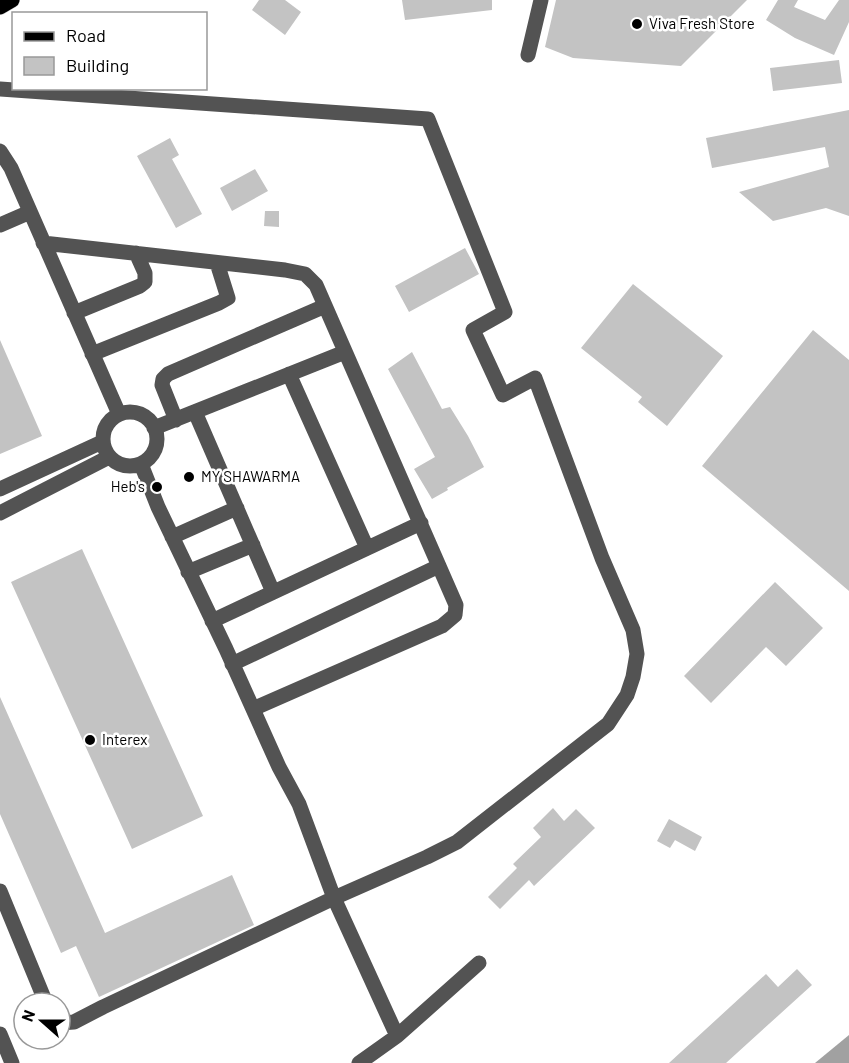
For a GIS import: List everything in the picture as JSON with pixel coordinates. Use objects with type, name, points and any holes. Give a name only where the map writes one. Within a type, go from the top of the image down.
[{"type":"main road","points":[[0,7],[12,0]]},
{"type":"street","points":[[528,55],[541,0]]},
{"type":"street","points":[[14,90],[428,119],[505,312],[473,330],[502,395],[535,378],[602,558],[633,630],[637,654],[627,695],[608,724],[457,842],[72,1022]]},
{"type":"street","points":[[0,151],[11,168],[119,414]]},
{"type":"street","points":[[0,225],[30,212]]},
{"type":"street","points":[[43,243],[305,274],[316,285],[456,605],[455,615],[442,626],[253,709]]},
{"type":"street","points":[[74,313],[145,282],[145,273],[136,253]]},
{"type":"street","points":[[92,354],[228,298],[217,262]]},
{"type":"street","points":[[176,420],[162,385],[163,379],[168,374],[325,306]]},
{"type":"street","points":[[154,428],[345,352]]},
{"type":"street","points":[[289,374],[367,548]]},
{"type":"street","points":[[135,412],[150,421],[154,428],[157,436],[156,445],[153,453],[141,464],[124,466],[116,463],[109,457],[102,442],[106,425],[119,414],[135,412]]},
{"type":"street","points":[[195,412],[273,592]]},
{"type":"street","points":[[0,489],[102,442]]},
{"type":"street","points":[[0,513],[109,457]]},
{"type":"street","points":[[141,464],[158,507],[299,804],[334,898],[397,1036]]},
{"type":"street","points":[[172,537],[237,508]]},
{"type":"street","points":[[212,621],[420,523]]},
{"type":"street","points":[[189,572],[253,545]]},
{"type":"street","points":[[232,664],[439,566]]},
{"type":"street","points":[[0,891],[41,991]]},
{"type":"street","points":[[359,1063],[397,1036],[479,963]]},
{"type":"street","points":[[0,1034],[12,1063]]},
{"type":"shaded area","points":[[849,1035],[849,1063],[815,1063]]},
{"type":"building","points":[[259,0],[285,0],[301,12],[285,35],[252,10]]},
{"type":"building","points":[[402,0],[492,0],[492,10],[405,20]]},
{"type":"building","name":"Viva Fresh Store","points":[[556,0],[747,0],[681,66],[573,58],[545,47]]},
{"type":"building","points":[[778,0],[798,0],[794,7],[825,20],[839,0],[849,0],[849,22],[834,55],[795,38],[766,20]]},
{"type":"building","points":[[839,60],[842,83],[773,91],[770,68]]},
{"type":"building","points":[[849,110],[849,216],[826,208],[773,221],[739,192],[829,167],[825,147],[712,168],[706,138]]},
{"type":"building","points":[[170,138],[179,155],[172,159],[202,214],[176,228],[137,156]]},
{"type":"building","points":[[255,169],[268,191],[232,211],[220,188]]},
{"type":"building","points":[[265,211],[279,211],[279,227],[264,226]]},
{"type":"building","points":[[465,248],[479,274],[409,312],[395,286]]},
{"type":"building","points":[[633,284],[723,356],[667,426],[638,402],[642,397],[581,348]]},
{"type":"building","points":[[813,330],[849,360],[849,591],[702,466]]},
{"type":"building","points":[[0,340],[42,436],[0,454]]},
{"type":"building","points":[[412,352],[442,409],[450,407],[484,467],[432,499],[414,469],[435,457],[388,369]]},
{"type":"building","points":[[82,549],[203,816],[132,849],[11,582]]},
{"type":"building","points":[[775,582],[823,628],[786,666],[766,647],[711,703],[684,676]]},
{"type":"building","points":[[0,697],[105,933],[232,875],[254,925],[99,997],[76,946],[61,953],[0,814]]},
{"type":"building","points":[[553,808],[564,821],[576,809],[595,828],[534,886],[529,880],[500,909],[488,897],[517,868],[513,864],[541,837],[533,828]]},
{"type":"building","points":[[669,819],[702,837],[695,851],[675,840],[670,848],[657,841]]},
{"type":"building","points":[[797,969],[812,985],[726,1063],[669,1063],[766,974],[778,987]]},
{"type":"place","name":"Viva Fresh Store","points":[[637,24]]},
{"type":"place","name":"MY SHAWARMA","points":[[189,477]]},
{"type":"place","name":"Heb's","points":[[157,487]]},
{"type":"place","name":"Interex","points":[[90,740]]}]
